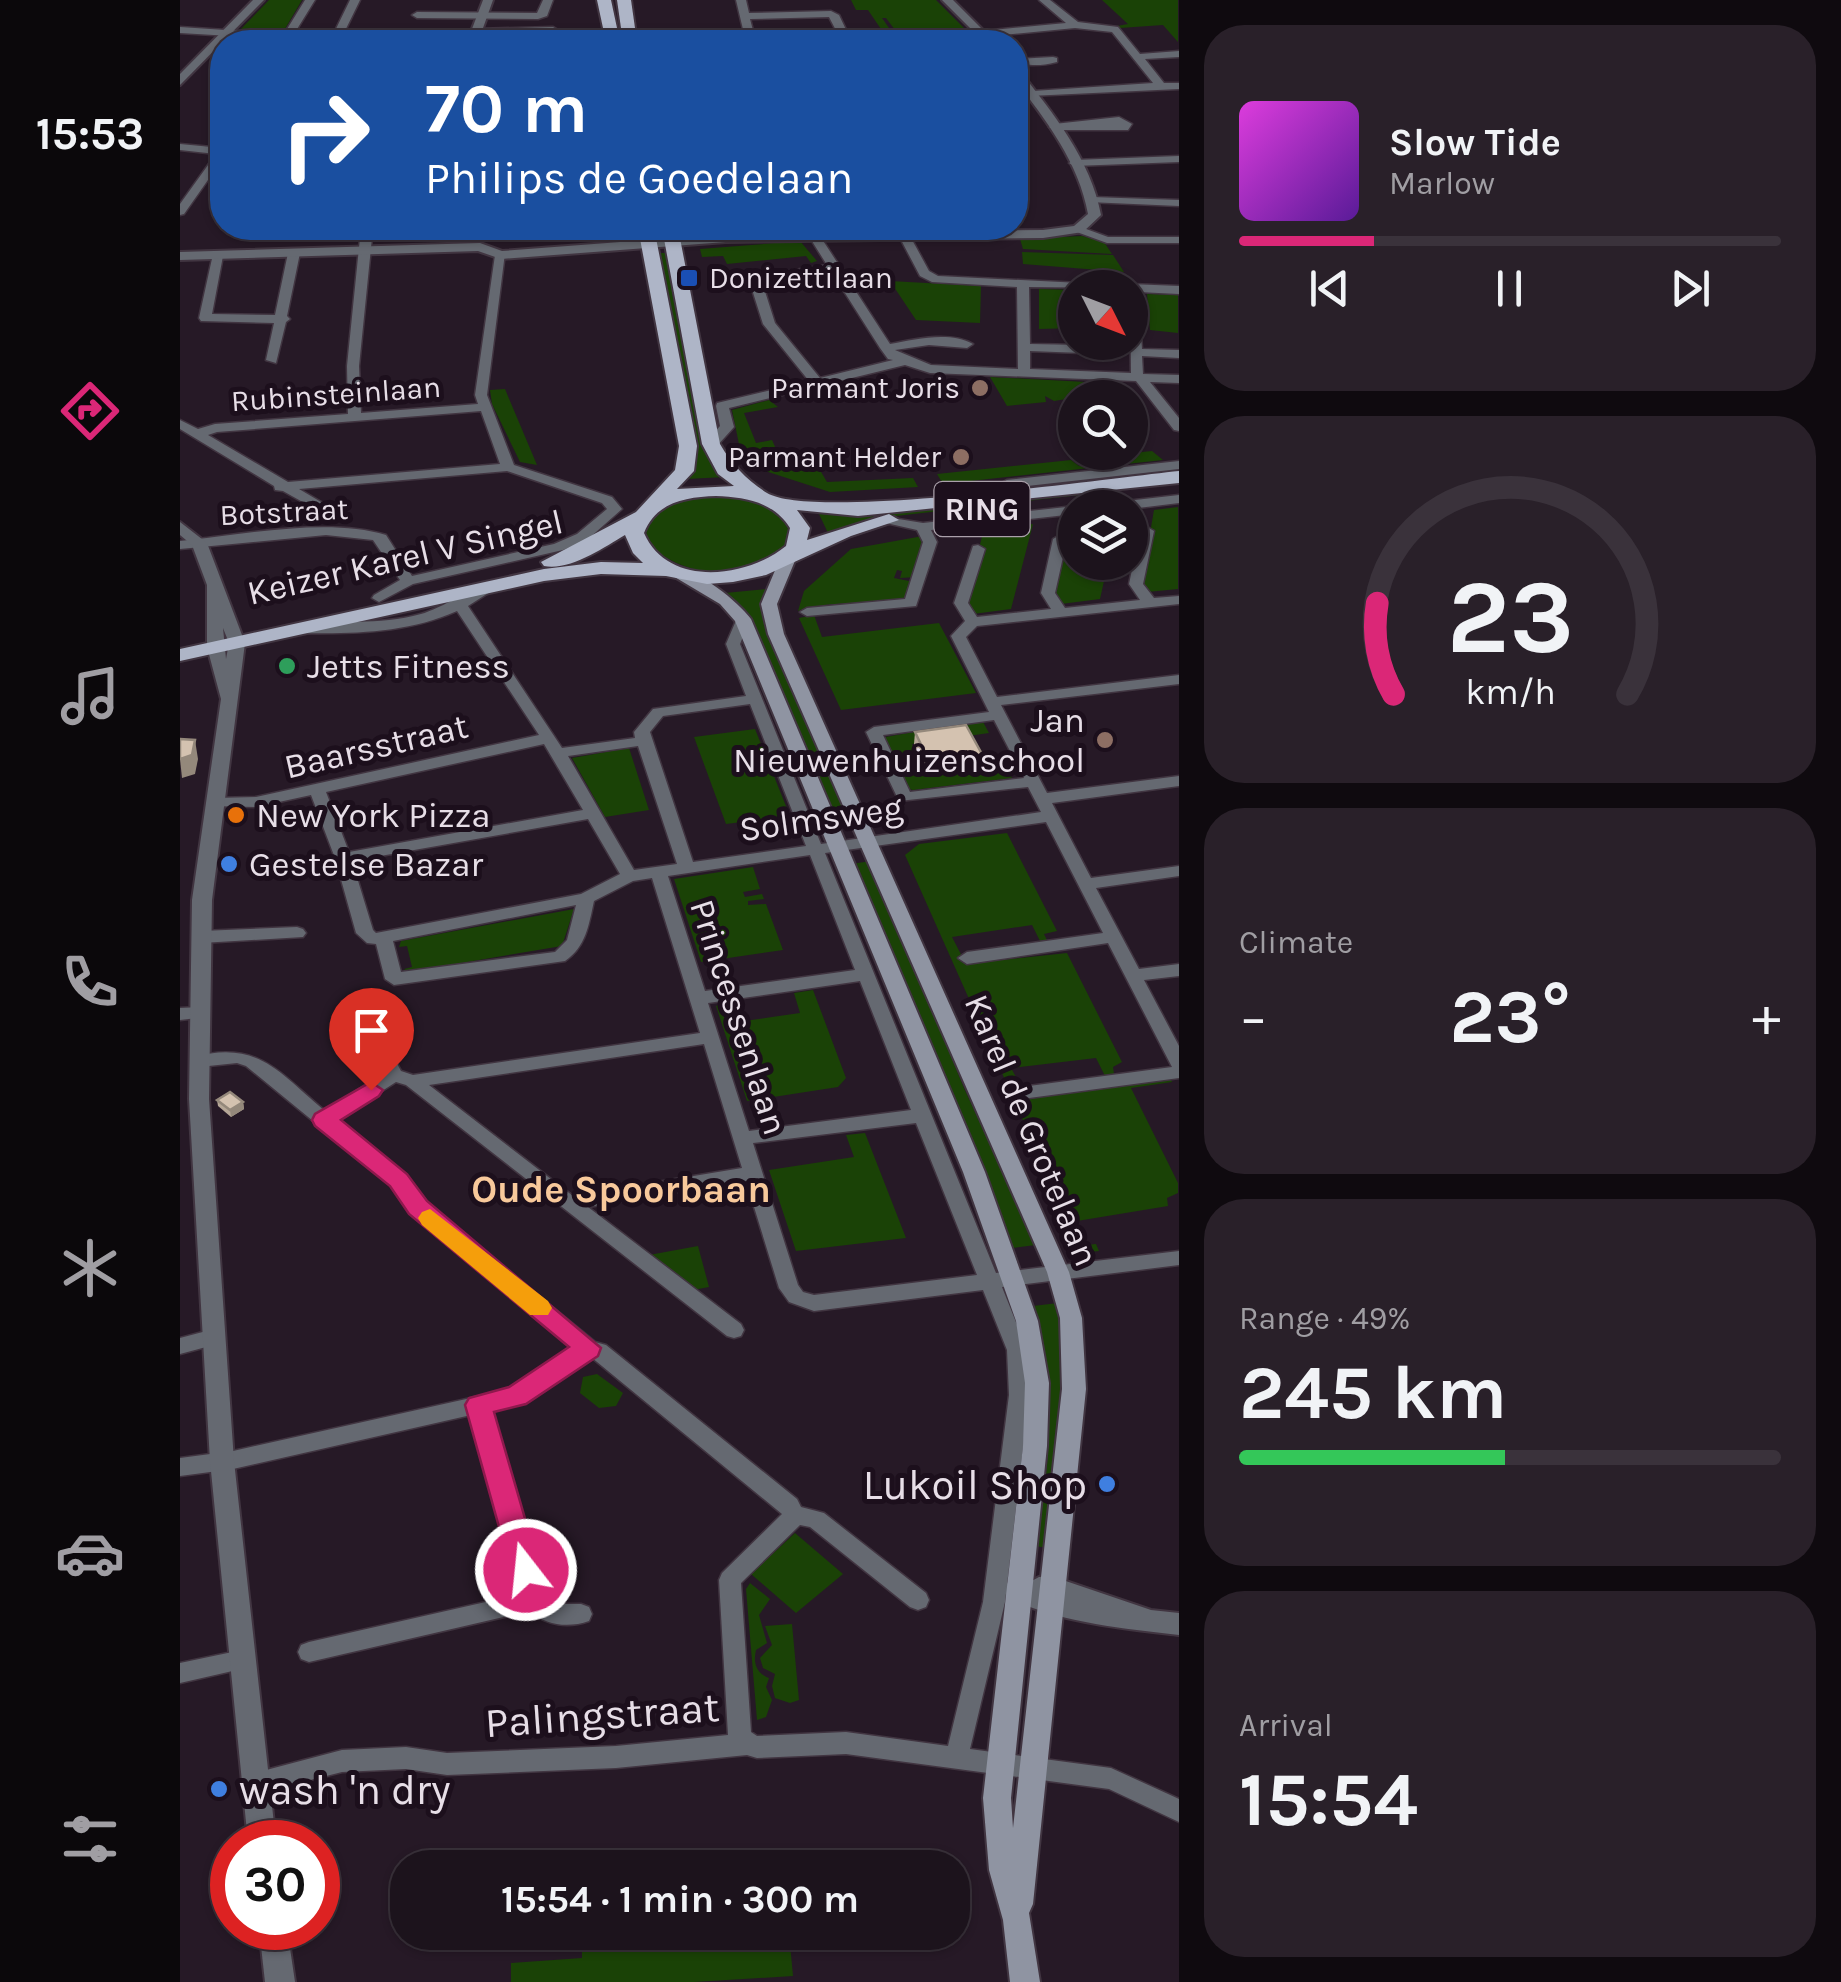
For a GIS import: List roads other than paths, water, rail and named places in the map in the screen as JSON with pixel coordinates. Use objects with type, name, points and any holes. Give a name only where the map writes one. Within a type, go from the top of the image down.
[{"type":"main road","points":[[604,0],[610,30]]},
{"type":"main road","points":[[624,0],[628,30]]},
{"type":"main road","points":[[649,240],[688,457],[679,477],[642,514],[634,533],[636,545],[649,559],[674,572]]},
{"type":"main road","points":[[673,240],[711,444],[726,470],[790,513],[800,528],[800,541],[790,556]]},
{"type":"main road","name":"RING","points":[[642,514],[671,497],[701,490],[858,510],[1178,477]]},
{"type":"main road","name":"RING","points":[[674,572],[744,576],[844,532],[891,520],[1178,487]]},
{"type":"main road","name":"Keizer Karel V Singel","points":[[226,638],[379,598],[537,566],[590,548],[642,514]]},
{"type":"main road","name":"Karel de Grotelaan","points":[[790,556],[772,590],[770,616],[1058,1272],[1071,1318],[1074,1388],[1030,1768],[1018,1920]]},
{"type":"main road","name":"Keizer Karel V Singel","points":[[226,638],[300,629],[579,569],[674,572]]},
{"type":"main road","name":"Karel de Grotelaan","points":[[674,572],[726,601],[744,620],[826,847],[895,981],[1002,1279],[1026,1321],[1036,1383],[1035,1446],[998,1763],[1003,1870],[1018,1920]]},
{"type":"main road","name":"RING","points":[[180,640],[226,638]]},
{"type":"main road","name":"RING","points":[[180,655],[226,638]]},
{"type":"main road","points":[[1018,1920],[1025,1982]]},
{"type":"street","points":[[229,30],[259,0]]},
{"type":"street","points":[[292,30],[310,0]]},
{"type":"street","points":[[340,30],[355,0]]},
{"type":"street","points":[[477,30],[488,0]]},
{"type":"street","points":[[416,16],[542,16],[548,0]]},
{"type":"street","points":[[741,0],[748,30]]},
{"type":"street","points":[[947,0],[978,30]]},
{"type":"street","points":[[1045,1],[1059,0]]},
{"type":"street","points":[[1045,1],[1075,25]]},
{"type":"street","points":[[744,16],[833,14],[841,30]]},
{"type":"street","points":[[1028,32],[1075,25],[1109,26],[1161,86]]},
{"type":"street","points":[[180,30],[210,33]]},
{"type":"street","points":[[180,82],[210,50]]},
{"type":"street","points":[[1137,57],[1178,54]]},
{"type":"street","points":[[1032,94],[1178,86]]},
{"type":"street","points":[[1028,89],[1074,162],[1092,200],[1094,218],[1078,229]]},
{"type":"street","points":[[1054,128],[1073,126]]},
{"type":"street","points":[[180,147],[210,151]]},
{"type":"street","points":[[1074,162],[1178,160]]},
{"type":"street","points":[[180,212],[210,169]]},
{"type":"street","points":[[1092,200],[1178,199]]},
{"type":"street","points":[[1028,232],[1078,229],[1107,240],[1178,240]]},
{"type":"street","points":[[355,418],[352,366],[366,240]]},
{"type":"street","points":[[480,246],[481,240]]},
{"type":"street","points":[[180,256],[480,246],[501,255],[611,240]]},
{"type":"street","points":[[817,240],[886,348],[901,362],[930,370],[1178,379]]},
{"type":"street","points":[[907,240],[928,276],[1058,284]]},
{"type":"street","points":[[272,360],[284,319],[294,253]]},
{"type":"street","points":[[501,255],[480,394],[508,467]]},
{"type":"street","points":[[217,256],[205,318],[284,319]]},
{"type":"street","points":[[817,383],[768,324],[755,280],[834,268]]},
{"type":"street","points":[[1023,282],[1024,373]]},
{"type":"street","points":[[1148,289],[1178,290]]},
{"type":"street","points":[[886,348],[929,341],[967,344]]},
{"type":"street","points":[[1023,346],[1058,348]]},
{"type":"street","points":[[1148,353],[1178,354]]},
{"type":"street","points":[[1136,360],[1137,374],[1143,380]]},
{"type":"street","points":[[711,444],[727,427],[722,406],[901,362]]},
{"type":"street","points":[[1148,387],[1178,427]]},
{"type":"street","name":"Rubinsteinlaan","points":[[195,435],[215,428],[483,408]]},
{"type":"street","points":[[180,424],[280,487],[333,515]]},
{"type":"street","points":[[982,498],[1006,484],[1178,465]]},
{"type":"street","points":[[280,487],[508,467],[614,506],[606,518],[576,540],[500,563],[408,582],[379,598]]},
{"type":"street","points":[[326,531],[354,480]]},
{"type":"street","points":[[1148,502],[1178,499]]},
{"type":"street","points":[[891,520],[922,527],[1058,512]]},
{"type":"street","points":[[807,612],[911,603],[930,542],[922,527]]},
{"type":"street","points":[[180,528],[199,543],[214,582],[226,638],[229,702],[190,1013],[200,1060],[222,1461],[259,1820]]},
{"type":"street","name":"Botstraat","points":[[180,545],[326,531],[381,538],[408,582]]},
{"type":"street","points":[[1058,547],[1048,593],[1061,613]]},
{"type":"street","points":[[973,622],[961,604],[978,549]]},
{"type":"street","points":[[500,563],[537,566]]},
{"type":"street","points":[[1137,580],[1150,603]]},
{"type":"street","points":[[488,587],[462,608],[553,745],[629,876]]},
{"type":"street","points":[[1178,600],[973,622],[958,636],[1178,1064]]},
{"type":"street","name":"Keizer Karel V Singel","points":[[300,629],[356,631],[462,608]]},
{"type":"street","name":"Karel de Grotelaan","points":[[744,620],[733,644],[826,847],[867,974],[924,1114],[1002,1279],[1017,1350],[1019,1395],[994,1602],[957,1756]]},
{"type":"street","points":[[1033,782],[905,798],[874,732],[1178,679]]},
{"type":"street","points":[[686,866],[642,732],[658,712],[756,699]]},
{"type":"street","name":"Baarsstraat","points":[[215,803],[256,802],[553,745],[644,741]]},
{"type":"street","points":[[1042,799],[1178,781]]},
{"type":"street","points":[[317,790],[343,858],[364,934],[373,939],[384,937],[394,979],[559,957],[572,951],[586,898]]},
{"type":"street","points":[[343,858],[593,813]]},
{"type":"street","name":"Solmsweg","points":[[384,937],[586,898],[629,876],[658,870],[1050,816]]},
{"type":"street","name":"Princessenlaan","points":[[658,870],[789,1288],[796,1297],[814,1303],[1002,1279]]},
{"type":"street","points":[[1086,884],[1178,872]]},
{"type":"street","points":[[201,938],[297,933]]},
{"type":"street","points":[[966,958],[1113,936]]},
{"type":"street","points":[[1134,976],[1178,970]]},
{"type":"street","points":[[699,998],[867,974]]},
{"type":"street","points":[[376,1038],[403,1078],[734,1330]]},
{"type":"street","points":[[324,1120],[403,1078],[711,1038]]},
{"type":"street","points":[[200,1060],[238,1057],[252,1061],[398,1180],[418,1208],[588,1348],[599,1351],[789,1505],[793,1514],[790,1523],[730,1580],[740,1736],[747,1744]]},
{"type":"street","points":[[1029,1092],[1178,1072]]},
{"type":"street","points":[[743,1138],[924,1114]]},
{"type":"street","points":[[572,1204],[754,1173]]},
{"type":"street","points":[[1002,1279],[1178,1258]]},
{"type":"street","points":[[180,1346],[214,1337]]},
{"type":"street","points":[[180,1467],[517,1396],[588,1348]]},
{"type":"street","points":[[479,1405],[534,1601],[548,1614],[580,1614]]},
{"type":"street","points":[[793,1514],[816,1519],[918,1600]]},
{"type":"street","points":[[1018,1590],[1051,1597],[1121,1622],[1168,1623]]},
{"type":"street","points":[[309,1652],[534,1601]]},
{"type":"street","points":[[180,1672],[242,1660]]},
{"type":"street","name":"Palingstraat","points":[[255,1783],[342,1761],[522,1761],[747,1744],[846,1743],[1124,1782],[1178,1811]]},
{"type":"street","points":[[276,1950],[280,1982]]},
{"type":"place","name":"Donizettilaan","points":[[689,278]]},
{"type":"place","name":"Parmant Joris","points":[[980,388]]},
{"type":"place","name":"Parmant Helder","points":[[961,457]]},
{"type":"place","name":"Jetts Fitness","points":[[287,666]]},
{"type":"place","name":"Jan Nieuwenhuizenschool","points":[[1105,740]]},
{"type":"place","name":"New York Pizza","points":[[236,815]]},
{"type":"place","name":"Gestelse Bazar","points":[[229,864]]},
{"type":"place","name":"Lukoil Shop","points":[[1107,1484]]},
{"type":"place","name":"wash 'n dry","points":[[219,1789]]},
{"type":"district","name":"Oude Spoorbaan","points":[[621,1189]]}]
